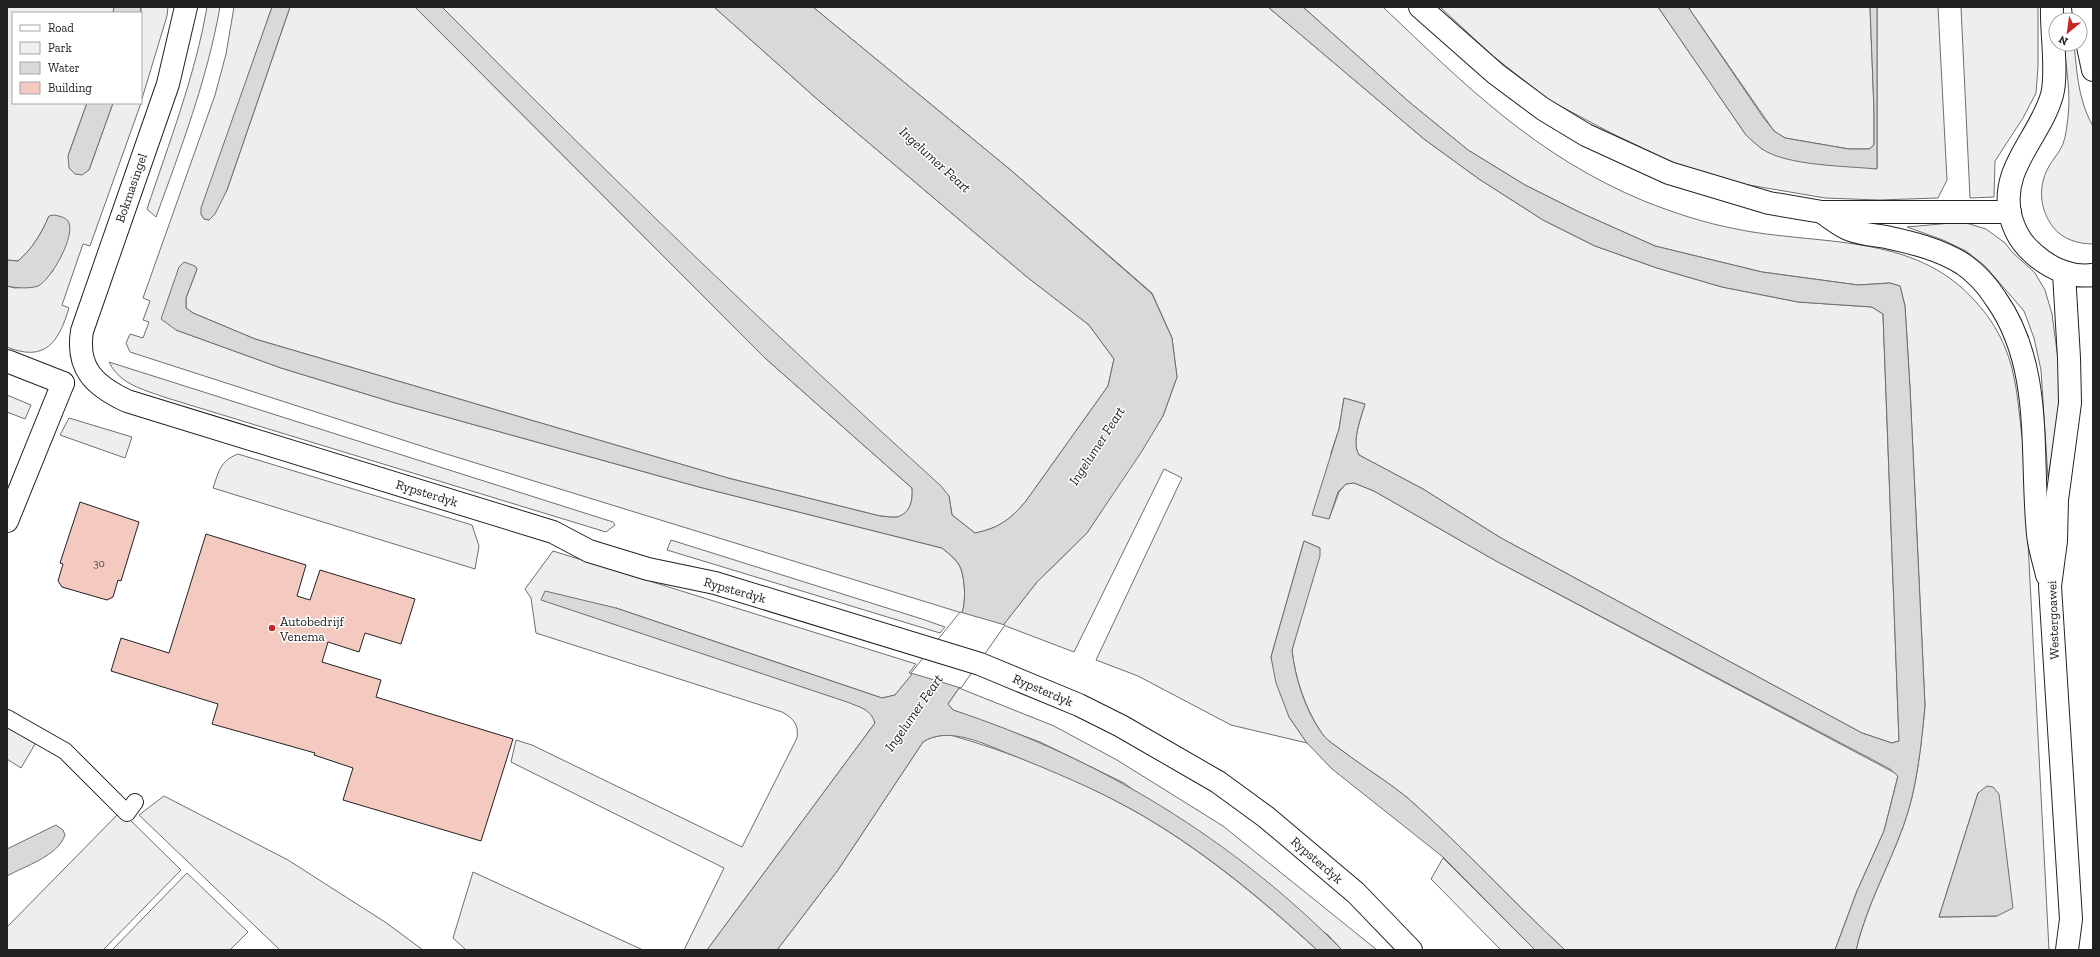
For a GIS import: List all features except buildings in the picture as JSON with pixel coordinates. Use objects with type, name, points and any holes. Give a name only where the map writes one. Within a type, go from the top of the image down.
[{"type":"main road","name":"Bokmasingel","points":[[86,368],[79,349],[82,331],[168,84],[186,7]]},
{"type":"main road","points":[[1420,7],[1496,74],[1543,109],[1586,135],[1669,173],[1723,191],[1769,203],[1822,212],[2010,212]]},
{"type":"main road","points":[[2052,7],[2052,93],[2045,114],[2014,167],[2009,187],[2010,212],[2015,232],[2026,247],[2043,262],[2064,273],[2093,275]]},
{"type":"main road","points":[[2083,7],[2087,42],[2093,70]]},
{"type":"main road","points":[[1822,212],[1848,229],[1925,246],[1951,258],[1981,278],[2006,313],[2016,333],[2025,357],[2033,429],[2038,535],[2050,586]]},
{"type":"main road","name":"Westergoawei","points":[[2064,273],[2070,402],[2057,500],[2056,541],[2050,586],[2071,919],[2079,950]]},
{"type":"main road","points":[[7,361],[63,382]]},
{"type":"main road","points":[[7,520],[63,382],[86,368]]},
{"type":"main road","name":"Rypsterdyk","points":[[86,368],[108,392],[127,401],[553,532],[589,551],[648,569],[715,583],[980,664],[1079,705],[1121,726],[1218,782],[1266,817],[1321,862],[1366,903],[1411,950]]},
{"type":"main road","name":"Westergoawei","points":[[2067,950],[2071,919]]},
{"type":"lane","points":[[7,718],[65,751],[126,813],[136,802]]},
{"type":"green space","points":[[7,7],[114,7],[113,12],[12,12],[12,104],[87,104],[68,156],[89,170],[113,104],[141,104],[90,246],[83,244],[62,305],[69,308],[61,330],[49,346],[41,350],[32,352],[20,351],[7,347],[7,286],[15,288],[38,286],[53,271],[49,216],[43,229],[28,251],[18,261],[7,260]]},
{"type":"green space","points":[[141,7],[168,7],[167,16],[142,99],[142,12]]},
{"type":"green space","points":[[207,7],[220,7],[215,34],[201,87],[156,217],[147,209],[189,84]]},
{"type":"green space","points":[[234,7],[272,7],[201,214],[204,219],[209,220],[227,190],[290,7],[415,7],[765,358],[912,488],[910,506],[905,513],[897,517],[880,516],[728,478],[255,339],[193,313],[186,308],[186,298],[197,269],[195,266],[176,330],[281,368],[392,402],[699,487],[942,548],[956,560],[961,569],[964,591],[962,613],[440,452],[130,352],[126,343],[130,334],[143,338],[149,322],[143,320],[150,301],[143,298],[215,95],[226,54]]},
{"type":"green space","points":[[442,7],[714,7],[817,99],[1027,277],[1089,325],[1114,359],[1108,386],[1020,508],[997,526],[975,533],[952,515],[949,496],[707,270],[589,156]]},
{"type":"green space","points":[[813,7],[1268,7],[1424,139],[1479,179],[1543,220],[1595,246],[1657,268],[1722,287],[1798,302],[1872,307],[1883,314],[1899,741],[1892,743],[1862,733],[1501,538],[1423,489],[1359,455],[1356,437],[1365,404],[1344,398],[1339,429],[1331,453],[1329,519],[1339,492],[1346,484],[1354,483],[1374,491],[1496,561],[1895,773],[1898,776],[1884,831],[1857,891],[1835,950],[1565,950],[1450,837],[1410,800],[1331,743],[1315,723],[1298,682],[1292,650],[1320,548],[1304,541],[1271,657],[1289,717],[1307,743],[1231,725],[1138,676],[1096,660],[1182,478],[1164,469],[1074,652],[1003,625],[1037,582],[1087,533],[1163,416],[1177,377],[1172,338],[1152,293],[1013,172]]},
{"type":"green space","points":[[1303,7],[1383,7],[1474,91],[1504,117],[1536,141],[1569,163],[1605,183],[1644,201],[1667,210],[1713,224],[1736,229],[1832,241],[1894,252],[1924,263],[1951,279],[1975,301],[1986,314],[2003,343],[2009,358],[2016,390],[2023,445],[2049,950],[1856,950],[1865,918],[1908,813],[1918,768],[1925,706],[1910,388],[1905,306],[1900,286],[1890,283],[1858,285],[1762,272],[1655,246],[1579,212],[1525,185],[1468,150],[1408,101]],"holes":[[[1978,793],[1997,916],[1939,917]]]},
{"type":"green space","points":[[1440,7],[1658,7],[1746,135],[1762,149],[1877,168],[1877,7],[1938,7],[1947,180],[1938,198],[1879,200],[1825,198],[1743,184],[1676,164],[1611,133],[1549,100],[1493,56]]},
{"type":"green space","points":[[1688,7],[1870,7],[1874,145],[1869,149],[1849,149],[1785,138],[1774,131]]},
{"type":"green space","points":[[1961,7],[2038,7],[2038,67],[2036,93],[2023,118],[1995,161],[1994,197],[1970,198]]},
{"type":"green space","points":[[2065,52],[2075,52],[2081,96],[2093,126],[2093,244],[2071,240],[2061,235],[2049,221],[2043,208],[2042,186],[2044,179],[2048,168],[2063,144],[2065,138],[2069,108]]},
{"type":"green space","points":[[1963,222],[1986,229],[2005,243],[2012,252],[2035,273],[2045,290],[2052,314],[2060,374],[2058,418],[2048,478],[2041,370],[2034,338],[2024,311],[1985,266],[1966,251],[1943,240],[1907,227]]},
{"type":"green space","points":[[109,362],[613,522],[615,525],[606,532],[167,398],[134,386],[120,376]]},
{"type":"green space","points":[[7,395],[31,405],[25,419],[7,412]]},
{"type":"green space","points":[[69,418],[132,437],[125,458],[60,435]]},
{"type":"green space","points":[[238,454],[472,525],[479,546],[475,569],[213,488],[221,467],[227,460]]},
{"type":"green space","points":[[671,540],[945,627],[940,633],[667,550]]},
{"type":"green space","points":[[553,551],[916,664],[909,673],[913,674],[895,695],[882,698],[616,608],[866,709],[873,716],[875,723],[707,950],[684,950],[724,868],[511,762],[516,740],[532,745],[742,847],[797,738],[796,725],[792,719],[782,712],[536,633],[531,598],[525,589]]},
{"type":"green space","points":[[959,688],[1054,726],[1117,760],[1223,826],[1377,950],[1342,950],[1328,935],[1124,783],[1040,742],[953,710],[948,704]]},
{"type":"green space","points":[[947,734],[1041,766],[1087,786],[1131,809],[1181,840],[1228,874],[1317,950],[777,950],[838,870],[923,742],[930,738]]},
{"type":"green space","points":[[164,796],[288,860],[385,922],[423,950],[280,950],[139,815]]},
{"type":"green space","points":[[121,811],[181,870],[103,950],[7,950],[7,927]]},
{"type":"green space","points":[[1443,858],[1535,950],[1501,950],[1431,879]]},
{"type":"green space","points":[[473,872],[643,950],[466,950],[453,938]]},
{"type":"green space","points":[[187,873],[248,932],[230,950],[112,950]]},
{"type":"shaded area","points":[[7,722],[38,739],[21,768],[7,759]]},
{"type":"water","points":[[114,7],[141,7],[140,12],[113,12]]},
{"type":"water","points":[[272,7],[290,7],[227,190],[215,214],[209,220],[204,219],[201,214],[201,208]]},
{"type":"water","name":"Ingelumer Feart","points":[[415,7],[442,7],[688,250],[877,428],[941,486],[949,496],[952,515],[975,533],[991,529],[1004,522],[1026,501],[1108,386],[1114,359],[1089,325],[1027,277],[817,99],[714,7],[813,7],[1013,172],[1152,294],[1172,338],[1177,377],[1163,416],[1142,451],[1087,533],[1037,582],[994,637],[948,704],[953,710],[1061,752],[1112,778],[1162,807],[1210,838],[1256,873],[1300,910],[1342,950],[1317,950],[1274,911],[1205,856],[1131,809],[1072,780],[991,746],[968,738],[944,735],[933,737],[923,742],[838,870],[777,950],[707,950],[875,723],[873,718],[864,709],[847,702],[541,600],[545,591],[616,608],[882,698],[895,695],[962,613],[964,591],[961,569],[956,560],[942,548],[699,487],[392,402],[281,368],[176,330],[161,319],[179,267],[184,262],[195,266],[197,269],[186,298],[186,308],[193,313],[255,339],[728,478],[880,516],[897,517],[902,515],[908,509],[912,497],[912,488],[765,358]]},
{"type":"water","points":[[1268,7],[1303,7],[1408,101],[1468,150],[1525,185],[1579,212],[1655,246],[1762,272],[1858,285],[1890,283],[1900,286],[1905,306],[1910,388],[1925,706],[1918,768],[1908,813],[1865,918],[1856,950],[1835,950],[1857,891],[1884,831],[1898,776],[1890,769],[1496,561],[1374,491],[1354,483],[1346,484],[1338,492],[1329,519],[1312,515],[1339,429],[1344,398],[1365,404],[1356,437],[1359,455],[1423,489],[1501,538],[1862,733],[1892,743],[1899,741],[1883,314],[1872,307],[1798,302],[1722,287],[1657,268],[1595,246],[1543,220],[1479,179],[1424,139]]},
{"type":"water","points":[[1658,7],[1688,7],[1774,131],[1785,138],[1849,149],[1869,149],[1874,145],[1870,7],[1877,7],[1877,169],[1801,162],[1773,155],[1762,149],[1746,135]]},
{"type":"water","points":[[87,104],[113,104],[89,170],[82,175],[75,174],[69,168],[68,156]]},
{"type":"water","points":[[54,215],[67,220],[70,227],[66,246],[56,266],[38,286],[22,288],[7,286],[7,260],[18,261],[36,240],[49,216]]},
{"type":"water","points":[[1304,541],[1320,548],[1320,556],[1292,650],[1298,682],[1315,723],[1331,743],[1410,800],[1450,837],[1565,950],[1535,950],[1443,857],[1332,769],[1307,743],[1289,717],[1276,683],[1271,657]]},
{"type":"water","points":[[1987,786],[1993,787],[1999,794],[2013,908],[1997,916],[1939,917],[1978,793]]},
{"type":"water","points":[[56,825],[63,830],[65,835],[56,849],[40,860],[7,876],[7,849]]},
{"type":"pier","points":[[960,612],[1005,625],[961,688],[911,673]]},
{"type":"place","name":"Autobedrijf Venema","points":[[272,628]]}]
